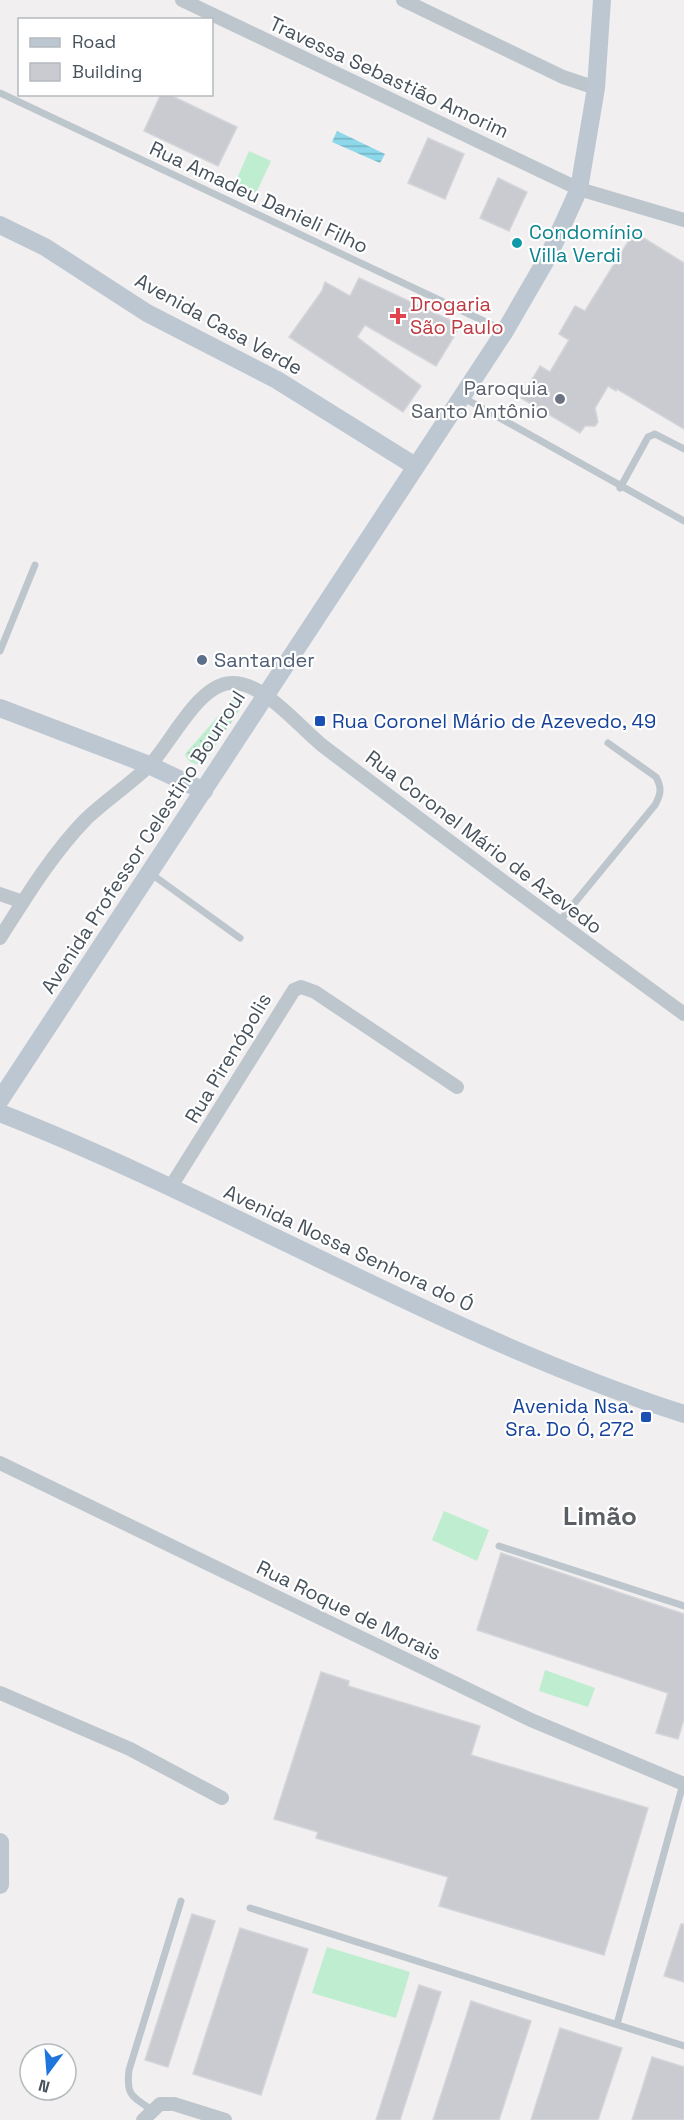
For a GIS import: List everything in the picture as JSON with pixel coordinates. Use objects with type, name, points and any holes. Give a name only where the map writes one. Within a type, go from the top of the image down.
[{"type":"main road","name":"Avenida Professor Celestino Bourroul","points":[[0,1100],[505,332],[549,255],[579,189],[596,88],[602,0]]},
{"type":"main road","name":"Avenida Casa Verde","points":[[0,225],[45,247],[147,313],[277,380],[415,466]]},
{"type":"main road","points":[[0,708],[149,765],[204,791]]},
{"type":"main road","name":"Avenida Nossa Senhora do Ó","points":[[0,1113],[170,1188],[521,1353],[684,1414]]},
{"type":"main road","points":[[0,1842],[0,1885]]},
{"type":"street","name":"Travessa Sebastião Amorim","points":[[182,0],[579,189],[684,220]]},
{"type":"street","points":[[403,0],[563,77],[596,88]]},
{"type":"street","name":"Rua Coronel Mário de Azevedo","points":[[0,938],[61,846],[86,819],[149,765],[183,720],[205,696],[219,686],[230,683],[246,684],[266,696],[310,736],[558,923],[684,1014]]},
{"type":"street","points":[[0,894],[23,902]]},
{"type":"street","name":"Rua Pirenópolis","points":[[170,1188],[294,990],[301,987],[315,992],[457,1087]]},
{"type":"street","name":"Rua Roque de Morais","points":[[0,1463],[531,1720],[684,1784]]},
{"type":"street","points":[[0,1694],[130,1749],[222,1798]]},
{"type":"street","points":[[148,2115],[160,2104],[174,2104],[225,2120]]},
{"type":"lane","name":"Rua Amadeu Danieli Filho","points":[[0,93],[505,332]]},
{"type":"lane","points":[[461,396],[620,488],[684,522]]},
{"type":"lane","points":[[620,488],[648,437],[655,434],[684,449]]},
{"type":"lane","points":[[0,651],[35,565]]},
{"type":"lane","points":[[558,923],[660,795],[660,785],[656,777],[608,743]]},
{"type":"lane","points":[[150,873],[240,938]]},
{"type":"lane","points":[[498,1546],[684,1606]]},
{"type":"lane","points":[[617,2024],[684,1784]]},
{"type":"lane","points":[[148,2115],[130,2095],[127,2084],[129,2070],[181,1901]]},
{"type":"lane","points":[[249,1908],[684,2046]]},
{"type":"green space","points":[[249,151],[271,161],[256,193],[235,183]]},
{"type":"green space","points":[[235,697],[243,699],[243,705],[203,764],[192,763],[185,754]]},
{"type":"green space","points":[[444,1511],[489,1530],[477,1561],[432,1540]]},
{"type":"green space","points":[[545,1670],[595,1688],[588,1707],[539,1691]]},
{"type":"green space","points":[[327,1947],[410,1972],[396,2018],[312,1993]]},
{"type":"water","points":[[337,131],[385,154],[380,163],[332,142]]},
{"type":"building","points":[[160,96],[172,96],[237,127],[218,166],[144,131]]},
{"type":"building","points":[[428,138],[464,154],[445,199],[408,183]]},
{"type":"building","points":[[498,178],[527,192],[509,231],[480,218]]},
{"type":"building","points":[[634,232],[684,263],[684,429],[617,389],[616,391],[608,386],[595,408],[598,422],[595,426],[585,426],[580,433],[521,398],[540,366],[550,372],[569,340],[559,334],[575,306],[585,311]]},
{"type":"building","points":[[359,278],[461,325],[436,366],[365,325],[357,337],[421,386],[403,412],[289,337],[322,291],[325,282],[350,296]]},
{"type":"building","points":[[501,1553],[684,1614],[684,1719],[678,1739],[656,1733],[668,1693],[477,1630]]},
{"type":"building","points":[[321,1672],[349,1681],[348,1686],[480,1726],[471,1755],[648,1808],[604,1955],[439,1906],[448,1877],[316,1838],[318,1832],[274,1819]]},
{"type":"building","points":[[192,1914],[215,1921],[168,2067],[145,2060]]},
{"type":"building","points":[[681,1924],[684,1924],[684,1982],[664,1976]]},
{"type":"building","points":[[240,1928],[308,1949],[261,2095],[193,2074]]},
{"type":"building","points":[[419,1985],[441,1992],[400,2120],[376,2120]]},
{"type":"building","points":[[471,2001],[531,2021],[499,2120],[433,2120]]},
{"type":"building","points":[[560,2028],[622,2048],[598,2120],[531,2120]]},
{"type":"building","points":[[652,2057],[684,2067],[684,2120],[632,2120]]},
{"type":"place","name":"Condomínio Villa Verdi","points":[[517,243]]},
{"type":"place","name":"Drogaria São Paulo","points":[[398,316]]},
{"type":"place","name":"Paroquia Santo Antônio","points":[[560,399]]},
{"type":"place","name":"Santander","points":[[202,660]]},
{"type":"place","name":"Rua Coronel Mário de Azevedo, 49","points":[[320,721]]},
{"type":"place","name":"Avenida Nsa. Sra. Do Ó, 272","points":[[646,1417]]},
{"type":"district","name":"Limão","points":[[600,1516]]}]
